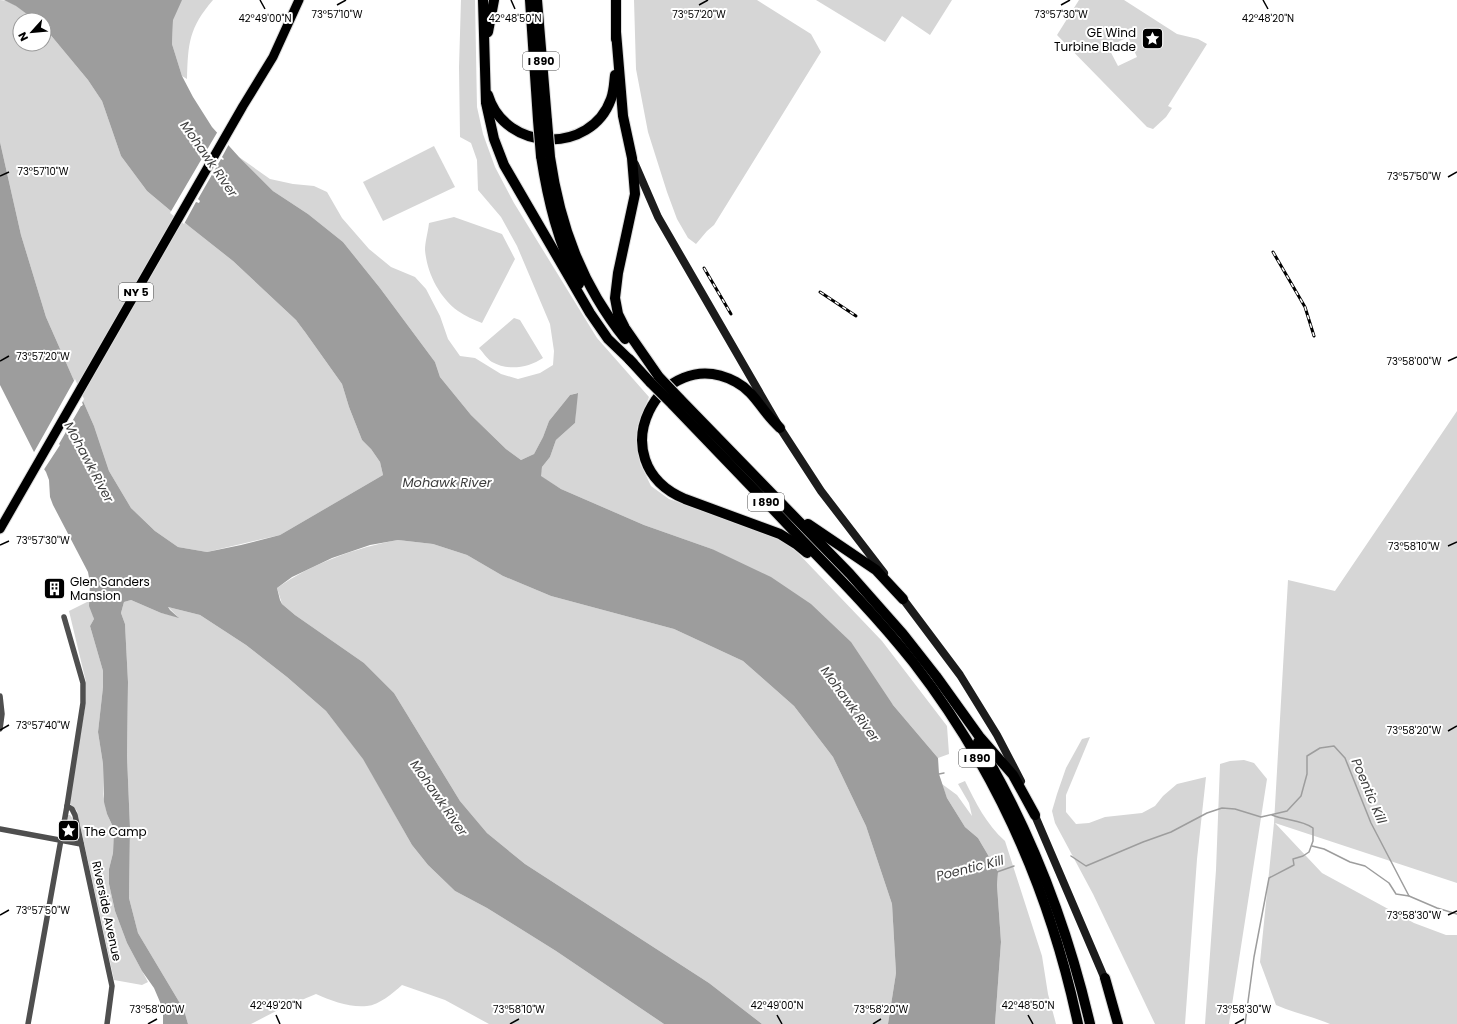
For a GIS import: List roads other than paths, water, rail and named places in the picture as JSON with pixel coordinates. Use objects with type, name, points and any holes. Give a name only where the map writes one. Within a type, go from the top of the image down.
[{"type":"highway","points":[[483,0],[485,93],[487,113],[494,140],[510,177],[590,313],[608,339],[633,363]]},
{"type":"highway","points":[[494,0],[484,60],[486,83],[490,100],[494,108],[505,122],[519,132],[536,138],[553,140],[568,137],[584,130],[598,120],[608,107],[613,90],[616,0]]},
{"type":"highway","name":"I 890","points":[[530,0],[551,209],[555,226],[568,260],[583,291],[600,320],[633,363],[655,380],[749,470],[868,594],[903,634],[936,676],[966,722],[993,768],[1029,840],[1049,888],[1066,936],[1090,1024]]},
{"type":"highway","name":"I 890","points":[[537,0],[543,121]]},
{"type":"highway","points":[[612,0],[616,29],[623,116],[632,158],[635,194],[618,273],[615,298],[618,314],[655,380]]},
{"type":"highway","name":"I 890","points":[[546,157],[556,191],[563,224],[583,272],[598,301],[655,380]]},
{"type":"highway","points":[[780,428],[755,398],[736,382],[713,374],[698,374],[684,378],[670,386],[657,397],[652,404],[643,425],[643,451],[653,474],[663,487],[670,492],[685,499],[772,530],[788,538],[803,549],[861,601]]},
{"type":"highway","name":"I 890","points":[[676,401],[861,601],[896,641],[932,688],[972,749],[998,795],[1021,843],[1049,916],[1063,960],[1078,1024]]},
{"type":"highway","points":[[749,470],[815,530],[876,570],[903,599]]},
{"type":"highway","points":[[936,676],[980,736],[1013,775],[1035,815]]},
{"type":"highway","points":[[1105,978],[1118,1024]]},
{"type":"main road","name":"NY 5","points":[[0,528],[243,106],[273,57],[299,0]]},
{"type":"main road","points":[[632,158],[658,217],[780,428],[821,491],[950,660],[982,709],[1014,766],[1105,978],[1122,1024]]},
{"type":"main road","points":[[0,516],[5,508],[18,499]]},
{"type":"street","points":[[28,1024],[83,703],[83,683],[64,617]]},
{"type":"street","points":[[0,696],[2,714],[0,729]]},
{"type":"street","name":"Riverside Avenue","points":[[66,806],[72,809],[75,815],[112,986],[106,1024]]},
{"type":"street","points":[[0,829],[82,844]]},
{"type":"water","name":"Mohawk River","points":[[4,0],[182,0],[173,20],[172,44],[182,76],[212,127],[273,191],[308,214],[343,242],[380,288],[435,362],[440,377],[471,415],[506,449],[521,460],[534,454],[549,421],[570,395],[578,393],[575,423],[556,440],[550,457],[542,467],[541,476],[561,489],[644,525],[712,549],[771,577],[811,604],[851,642],[893,705],[938,758],[939,774],[947,798],[965,827],[978,838],[998,872],[997,885],[1001,942],[995,1024],[888,1024],[896,973],[892,904],[866,826],[833,757],[794,706],[743,661],[674,629],[551,596],[503,576],[467,555],[433,544],[398,540],[370,545],[332,558],[292,577],[277,588],[282,604],[295,615],[364,663],[394,693],[460,801],[487,833],[525,864],[709,983],[762,1024],[664,1024],[556,951],[487,908],[455,891],[428,865],[412,845],[363,759],[326,711],[287,677],[246,645],[200,615],[168,607],[179,618],[161,613],[131,600],[124,602],[121,613],[125,624],[128,682],[127,756],[130,828],[129,898],[138,933],[184,1010],[188,1024],[163,1024],[163,1013],[160,1002],[154,988],[142,971],[127,943],[115,911],[109,884],[109,869],[113,853],[114,829],[107,814],[104,802],[103,764],[98,732],[103,687],[103,671],[90,626],[94,619],[89,606],[90,583],[88,572],[53,505],[50,497],[49,480],[46,472],[38,460],[0,385],[0,142],[21,235],[46,317],[94,426],[109,471],[131,508],[155,531],[178,547],[207,552],[241,545],[280,535],[383,475],[380,462],[371,449],[362,440],[342,384],[296,320],[233,261],[147,191],[121,156],[102,101],[88,80],[52,37],[52,12],[24,12]]},
{"type":"waterway","name":"Poentic Kill","points":[[1071,856],[1086,866],[1171,832],[1207,813],[1222,808],[1235,809],[1261,817],[1287,811],[1301,796],[1307,774],[1307,756],[1320,748],[1334,746],[1345,758],[1371,823],[1409,896],[1437,908],[1457,914]]},
{"type":"waterway","points":[[939,774],[944,773]]},
{"type":"waterway","points":[[1245,1024],[1254,957],[1269,878],[1294,865],[1293,859],[1303,856],[1309,852],[1313,841],[1313,828],[1304,823],[1272,815]]},
{"type":"waterway","points":[[1312,846],[1324,849],[1350,862],[1365,866],[1389,883],[1396,894],[1409,896]]},
{"type":"waterway","name":"Poentic Kill","points":[[997,872],[1014,866]]},
{"type":"railway","points":[[1273,252],[1305,307],[1314,336]]},
{"type":"railway","points":[[704,268],[731,314]]},
{"type":"railway","points":[[820,292],[856,316]]},
{"type":"place","name":"GE Wind Turbine Blade","points":[[1152,39]]},
{"type":"place","name":"Glen Sanders Mansion","points":[[55,588]]},
{"type":"place","name":"The Camp","points":[[69,831]]}]
